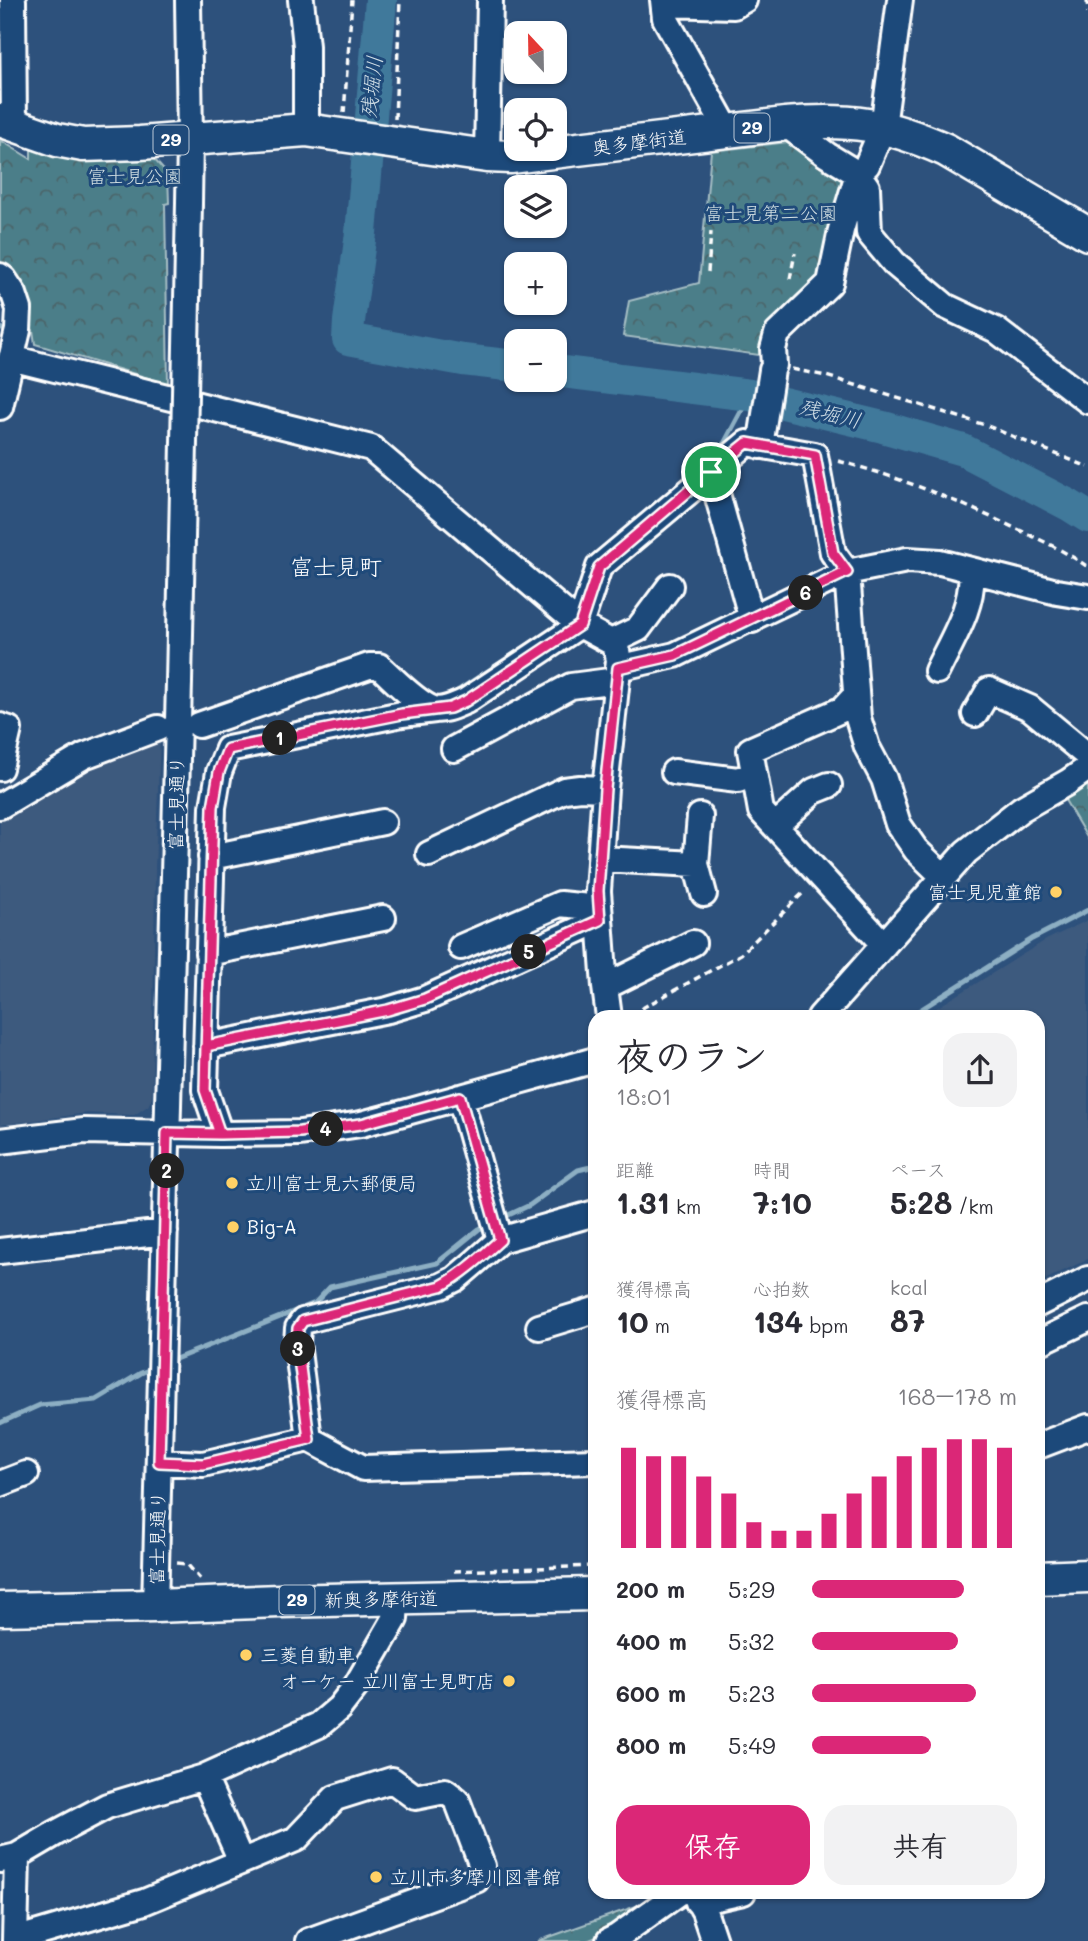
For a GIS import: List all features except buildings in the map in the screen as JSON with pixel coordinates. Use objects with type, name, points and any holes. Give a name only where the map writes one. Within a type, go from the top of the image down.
[{"type":"main road","name":"奥多摩街道","points":[[7,123],[57,140],[83,145],[306,130],[487,156],[536,155],[785,124],[845,121],[883,127],[946,150],[1088,234]]},
{"type":"main road","points":[[1045,1578],[1088,1576]]},
{"type":"main road","name":"新奥多摩街道","points":[[0,1609],[588,1594]]},
{"type":"street","points":[[7,123],[13,0]]},
{"type":"street","name":"富士見通り","points":[[155,1606],[189,203],[188,0]]},
{"type":"street","points":[[301,0],[306,46],[306,130]]},
{"type":"street","points":[[487,156],[489,0]]},
{"type":"street","points":[[728,131],[665,18],[664,2],[734,6],[744,0]]},
{"type":"street","points":[[760,446],[777,334],[830,283],[841,230],[858,174],[867,165],[883,127],[900,0]]},
{"type":"street","points":[[785,124],[858,174],[867,187],[869,233],[894,263],[945,306],[996,330],[1087,399]]},
{"type":"street","points":[[0,275],[19,309],[18,330],[0,407]]},
{"type":"street","points":[[11,358],[371,448],[572,618],[611,642],[617,651],[618,674],[605,789],[598,891],[608,1010]]},
{"type":"street","points":[[220,1134],[205,1090],[213,807],[219,772],[228,749],[402,714],[450,708],[466,701],[572,618],[599,567],[747,443],[815,455],[833,553],[847,572],[858,718],[867,747],[884,779],[898,824],[916,850],[944,877]]},
{"type":"street","points":[[711,472],[752,620]]},
{"type":"street","points":[[454,749],[571,686],[675,655],[847,572],[907,561],[940,562],[1057,592],[1088,597]]},
{"type":"street","points":[[937,671],[962,617],[973,583],[971,570]]},
{"type":"street","points":[[611,642],[638,629],[670,586]]},
{"type":"street","points":[[199,725],[369,666],[379,666],[415,697],[435,710]]},
{"type":"street","points":[[975,714],[989,690],[1030,708],[1088,757]]},
{"type":"street","points":[[855,696],[843,709],[750,750],[761,811],[884,945]]},
{"type":"street","points":[[0,726],[9,729],[0,768]]},
{"type":"street","points":[[1,804],[84,756],[158,728]]},
{"type":"street","points":[[826,1010],[966,852],[1021,809],[1088,768]]},
{"type":"street","points":[[674,772],[738,780],[754,774]]},
{"type":"street","points":[[775,826],[814,791],[830,785]]},
{"type":"street","points":[[429,854],[564,790],[605,789]]},
{"type":"street","points":[[700,816],[696,864],[704,894]]},
{"type":"street","points":[[211,857],[383,822]]},
{"type":"street","points":[[601,859],[696,864]]},
{"type":"street","points":[[461,947],[560,904],[600,914]]},
{"type":"street","points":[[206,1046],[408,1005],[600,914]]},
{"type":"street","points":[[208,953],[383,918]]},
{"type":"street","points":[[605,987],[693,943]]},
{"type":"street","points":[[0,1141],[84,1131],[220,1134],[300,1132],[361,1124],[588,1062]]},
{"type":"street","points":[[460,1097],[500,1240]]},
{"type":"street","points":[[309,1439],[297,1343],[298,1328],[303,1321],[441,1286],[454,1279],[500,1240],[588,1215]]},
{"type":"street","points":[[0,1251],[165,1232]]},
{"type":"street","points":[[1045,1300],[1088,1279]]},
{"type":"street","points":[[539,1327],[588,1312]]},
{"type":"street","points":[[1045,1340],[1088,1319]]},
{"type":"street","points":[[1045,1443],[1088,1427]]},
{"type":"street","points":[[159,1462],[203,1464],[309,1439],[363,1468],[588,1461]]},
{"type":"street","points":[[0,1485],[26,1474]]},
{"type":"street","points":[[308,1941],[475,1880],[482,1866],[457,1800],[445,1791],[415,1797],[392,1780],[335,1798],[296,1839],[144,1902],[15,1940],[8,1858],[107,1806],[204,1777],[319,1725],[339,1708],[356,1686],[395,1619],[396,1599]]},
{"type":"street","points":[[204,1777],[241,1860]]},
{"type":"street","points":[[609,1941],[683,1899]]},
{"type":"street","points":[[694,1899],[704,1911],[714,1941]]},
{"type":"path","points":[[344,135],[352,0]]},
{"type":"path","points":[[392,142],[400,0]]},
{"type":"path","points":[[1087,0],[1088,13]]},
{"type":"path","points":[[708,272],[710,232]]},
{"type":"path","points":[[790,279],[795,253]]},
{"type":"path","points":[[773,368],[827,376],[985,425],[1088,467]]},
{"type":"path","points":[[815,455],[870,469],[945,496],[1065,551],[1088,567]]},
{"type":"path","points":[[641,1010],[741,954],[820,876]]},
{"type":"shaded area","points":[[153,735],[160,735],[152,1098],[148,1106],[134,1115],[87,1113],[0,1125],[0,817],[71,775]]},
{"type":"shaded area","points":[[1088,920],[1088,1259],[1045,1280],[1045,1010],[933,1010],[1046,940]]},
{"type":"green space","name":"富士見公園","points":[[0,140],[31,159],[31,141],[147,151],[168,175],[169,203],[165,204],[168,384],[35,344],[33,330],[0,300]]},
{"type":"green space","name":"富士見第二公園","points":[[788,142],[840,172],[847,186],[818,284],[766,356],[623,336],[629,301],[699,283],[711,151]]},
{"type":"green space","points":[[1088,777],[1088,839],[1062,795]]},
{"type":"green space","points":[[642,1904],[604,1934],[587,1941],[538,1941]]},
{"type":"waterway","name":"残堀川","points":[[381,0],[361,233],[348,339],[504,365]]},
{"type":"waterway","name":"残堀川","points":[[567,372],[750,395],[883,427],[963,450],[1088,517]]},
{"type":"waterway","points":[[718,455],[750,395]]},
{"type":"waterway","points":[[454,693],[563,622]]},
{"type":"waterway","points":[[920,1010],[1032,939],[1088,910]]},
{"type":"waterway","points":[[500,1219],[530,1205],[578,1170],[588,1168]]},
{"type":"waterway","points":[[168,1362],[315,1303],[330,1287],[437,1263],[479,1229],[488,1225]]},
{"type":"waterway","points":[[0,1423],[40,1405],[96,1400],[156,1367]]},
{"type":"place","name":"富士見児童館","points":[[1056,892]]},
{"type":"place","name":"立川富士見六郵便局","points":[[232,1183]]},
{"type":"place","name":"Big-A","points":[[233,1227]]},
{"type":"place","name":"三菱自動車","points":[[246,1655]]},
{"type":"place","name":"オーケー 立川富士見町店","points":[[509,1681]]},
{"type":"place","name":"立川市多摩川図書館","points":[[376,1877]]},
{"type":"district","name":"富士見町","points":[[336,567]]},
{"type":"route","points":[[711,472],[599,567],[580,625],[466,701],[450,708],[402,714],[228,749],[219,772],[213,807],[211,857],[205,1090],[220,1134],[167,1133],[159,1462],[203,1464],[309,1439],[297,1343],[298,1328],[303,1321],[441,1286],[454,1279],[500,1240],[460,1097],[361,1124],[300,1132],[220,1134],[205,1090],[206,1046],[388,1010],[408,1005],[600,920],[598,891],[605,789],[618,668],[675,655],[847,572],[833,553],[815,455],[747,443],[711,472]]}]
